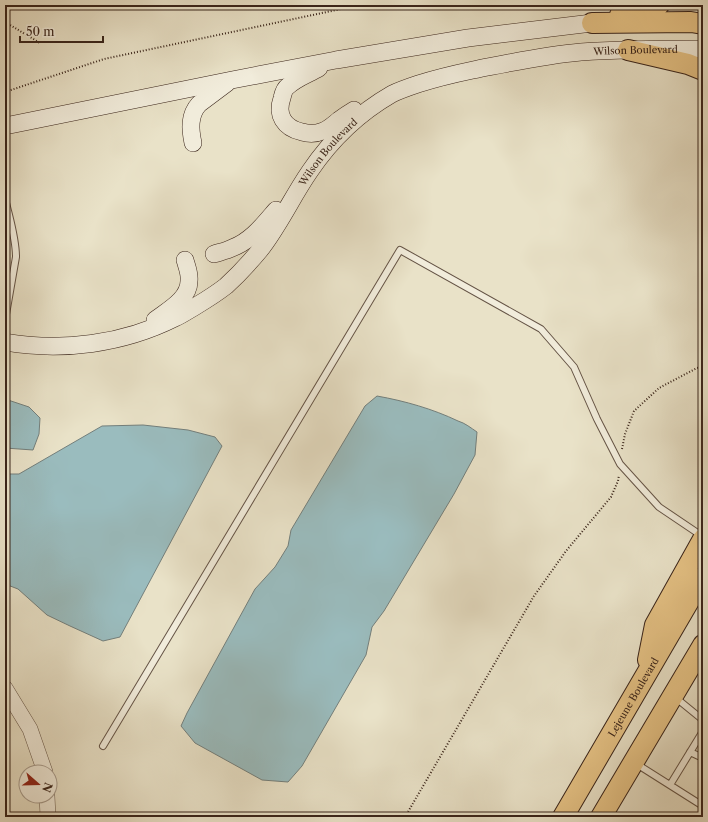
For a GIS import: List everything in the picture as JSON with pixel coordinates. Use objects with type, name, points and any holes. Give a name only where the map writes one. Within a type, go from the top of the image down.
[{"type":"highway","points":[[592,23],[659,5]]},
{"type":"highway","points":[[592,23],[691,22],[703,24]]},
{"type":"highway","points":[[628,50],[688,64],[703,70]]},
{"type":"highway","points":[[645,675],[655,625],[703,538]]},
{"type":"highway","name":"Lejeune Boulevard","points":[[563,817],[703,577]]},
{"type":"highway","points":[[601,817],[698,657]]},
{"type":"main road","points":[[5,126],[336,60],[468,38],[592,23]]},
{"type":"main road","name":"Wilson Boulevard","points":[[5,342],[62,347],[117,339],[140,333],[176,318],[204,301],[226,286],[260,249],[274,230],[309,173],[333,142],[355,120],[370,108],[394,93],[443,76],[516,61],[579,53],[628,50],[703,49]]},
{"type":"main road","points":[[336,60],[294,81],[286,87],[280,102],[282,118],[285,124],[292,129],[313,134],[330,127],[357,108],[394,93]]},
{"type":"main road","points":[[193,143],[191,121],[196,108],[199,104],[232,80]]},
{"type":"main road","points":[[214,254],[232,248],[250,237],[309,173]]},
{"type":"main road","points":[[140,333],[183,298],[187,292],[190,280],[186,260]]},
{"type":"street","points":[[5,688],[30,729],[42,764]]},
{"type":"street","points":[[48,804],[48,817]]},
{"type":"lane","points":[[5,198],[16,249],[16,257],[5,320]]},
{"type":"lane","points":[[103,746],[400,250],[541,329],[574,367],[597,419],[620,464],[659,507],[703,538]]},
{"type":"lane","points":[[673,696],[703,720]]},
{"type":"lane","points":[[670,785],[703,731]]},
{"type":"lane","points":[[690,752],[703,758]]},
{"type":"lane","points":[[634,762],[703,806]]},
{"type":"path","points":[[5,92],[104,59],[360,5]]},
{"type":"path","points":[[5,22],[40,42]]},
{"type":"path","points":[[405,817],[534,596],[566,551],[611,497],[618,482],[625,434],[634,411],[659,388],[698,368],[703,367]]},
{"type":"water","points":[[377,396],[419,406],[466,424],[477,432],[475,455],[454,494],[384,611],[372,627],[366,655],[302,766],[288,782],[262,780],[195,743],[181,726],[255,589],[275,567],[288,546],[291,530],[365,406]]},
{"type":"water","points":[[5,399],[29,407],[40,418],[39,434],[33,450],[5,448]]},
{"type":"water","points":[[143,425],[188,430],[215,437],[222,446],[120,637],[103,641],[47,615],[18,589],[5,584],[5,474],[19,474],[102,426]]}]
